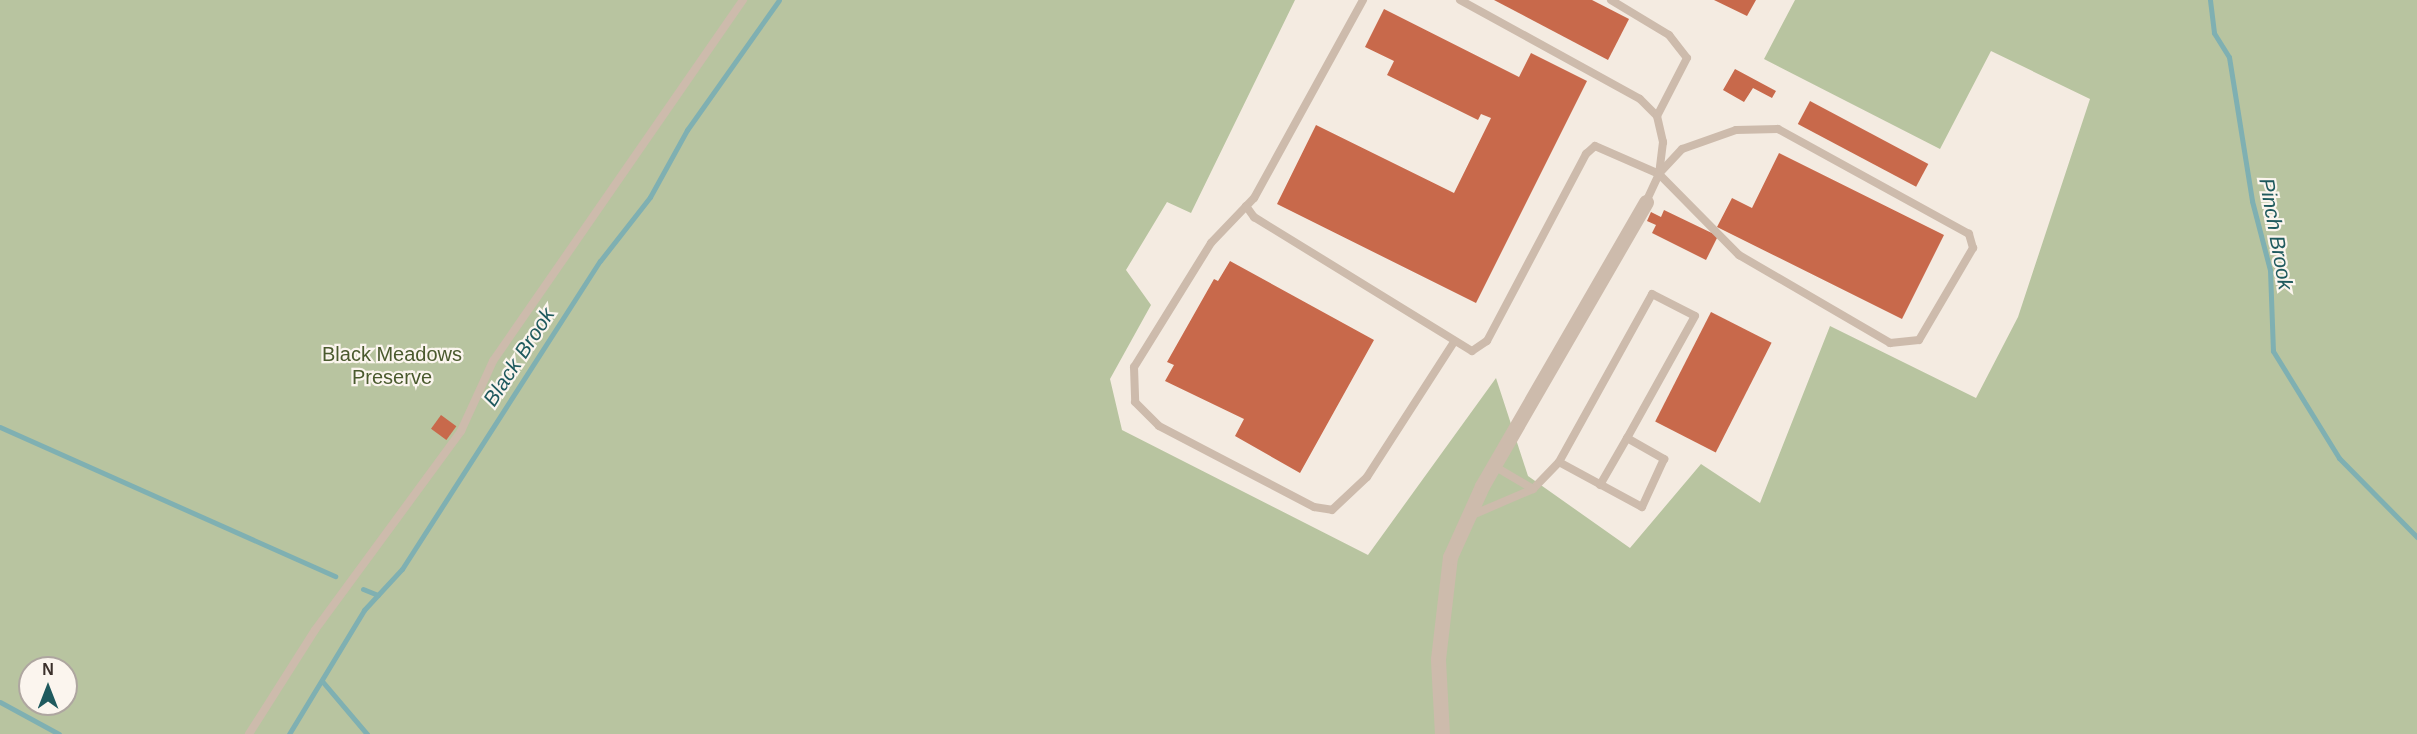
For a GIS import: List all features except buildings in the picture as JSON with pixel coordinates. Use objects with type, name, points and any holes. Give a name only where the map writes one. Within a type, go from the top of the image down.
[{"type":"street","points":[[1442,734],[1438,659],[1444,585],[1467,517],[1646,202]]},
{"type":"lane","points":[[249,734],[315,630],[461,431],[493,361],[743,0]]},
{"type":"lane","points":[[1363,0],[1246,206],[1211,243],[1134,367],[1135,402],[1159,426],[1314,507],[1332,510],[1367,477],[1454,342]]},
{"type":"lane","points":[[1460,0],[1640,99],[1657,116],[1663,142],[1659,174]]},
{"type":"lane","points":[[1611,0],[1669,35],[1687,58],[1657,116]]},
{"type":"lane","points":[[1246,206],[1254,217],[1472,351],[1487,341],[1586,154],[1600,146],[1659,174],[1739,255],[1890,343],[1919,340],[1970,260],[1969,234],[1778,129],[1736,130],[1696,142],[1672,156],[1659,174],[1646,202]]},
{"type":"lane","points":[[1467,517],[1533,489],[1559,462],[1652,294],[1695,316],[1600,485]]},
{"type":"lane","points":[[1559,462],[1642,507],[1664,459],[1627,438]]},
{"type":"lane","points":[[1494,466],[1533,489]]},
{"type":"green space","name":"Black Meadows Preserve","points":[[0,0],[1295,0],[1191,213],[1167,202],[1126,270],[1151,305],[1110,379],[1122,430],[1368,555],[1496,378],[1528,476],[1630,548],[1701,464],[1760,503],[1830,326],[1976,398],[2018,317],[2090,99],[1991,51],[1940,149],[1764,59],[1795,0],[2417,0],[2417,734],[0,734]]},
{"type":"waterway","name":"Black Brook","points":[[289,734],[364,610],[402,569],[600,261],[650,197],[687,130],[779,0]]},
{"type":"waterway","name":"Pinch Brook","points":[[2210,0],[2214,33],[2229,57],[2252,201],[2270,270],[2273,351],[2339,458],[2417,537]]},
{"type":"waterway","points":[[0,427],[335,576]]},
{"type":"waterway","points":[[363,589],[378,595]]},
{"type":"waterway","points":[[322,681],[367,734]]},
{"type":"waterway","points":[[0,702],[59,734]]}]
